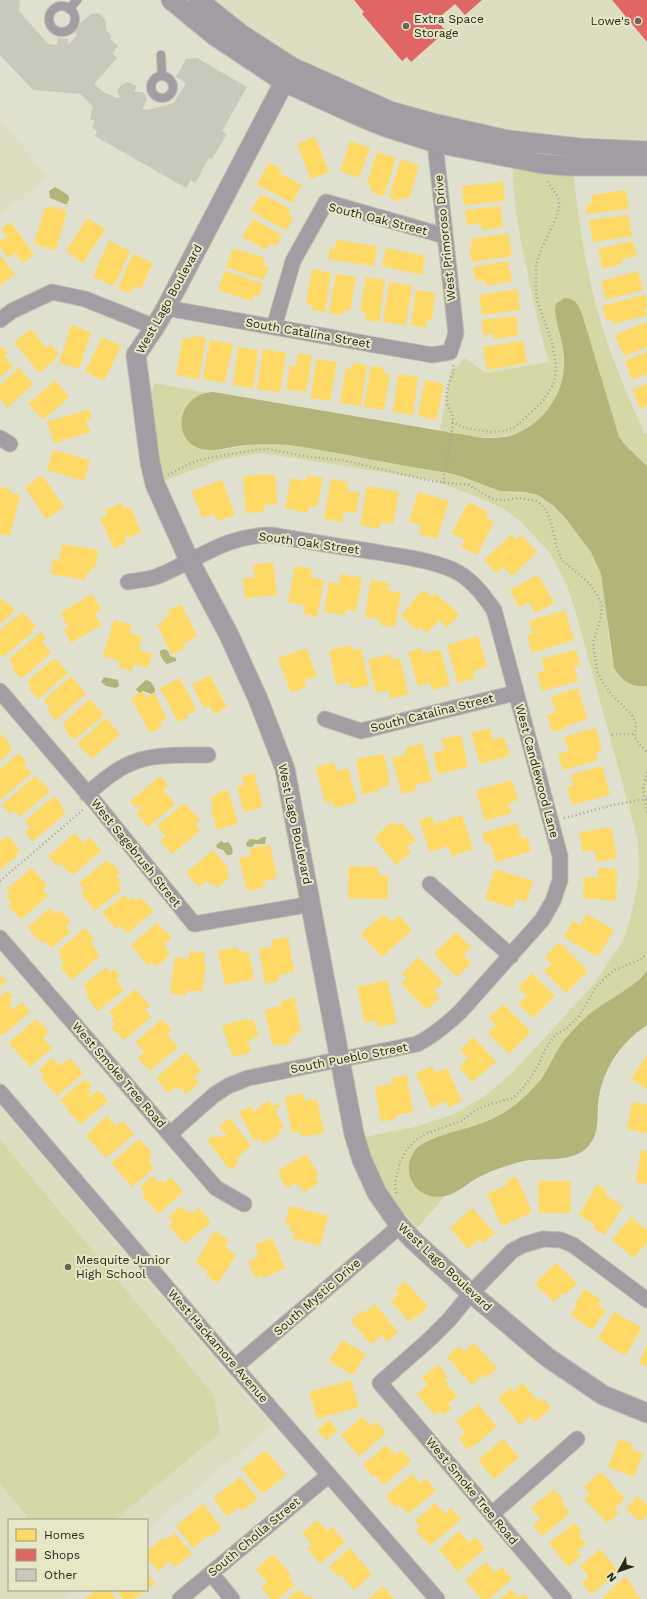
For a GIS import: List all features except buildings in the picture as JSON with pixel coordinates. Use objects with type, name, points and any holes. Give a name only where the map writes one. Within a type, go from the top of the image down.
[{"type":"street","points":[[171,0],[197,4],[215,36],[288,74],[354,114],[386,127],[436,143],[543,164],[568,166],[647,157]]},
{"type":"street","points":[[288,74],[390,111],[433,123],[508,140],[647,157]]},
{"type":"street","name":"West Lago Boulevard","points":[[288,74],[166,308],[136,355],[143,417],[154,480],[190,560],[229,635],[258,698],[285,769],[312,904],[354,1134],[362,1160],[377,1194],[400,1226],[471,1293],[547,1357],[602,1395],[647,1413]]},
{"type":"street","name":"West Primoroso Drive","points":[[433,123],[456,333],[450,352]]},
{"type":"street","name":"South Oak Street","points":[[274,327],[293,261],[326,202],[445,236]]},
{"type":"street","points":[[0,320],[12,311],[52,292],[84,299],[155,327]]},
{"type":"street","name":"South Catalina Street","points":[[166,308],[432,355],[450,352]]},
{"type":"street","name":"South Oak Street","points":[[128,582],[157,576],[213,548],[240,538],[255,535],[271,536],[412,558],[447,567],[470,581]]},
{"type":"street","name":"West Candlewood Lane","points":[[470,581],[484,596],[494,610],[515,693],[560,856],[560,880],[553,901],[542,920],[511,956]]},
{"type":"street","name":"West Sagebrush Street","points":[[0,691],[90,797],[194,924],[312,904]]},
{"type":"street","name":"South Catalina Street","points":[[325,719],[361,731],[515,693]]},
{"type":"street","points":[[90,797],[108,776],[124,766],[138,760],[178,755],[208,755]]},
{"type":"street","points":[[430,884],[511,956]]},
{"type":"street","name":"West Smoke Tree Road","points":[[0,938],[216,1188],[244,1204]]},
{"type":"street","name":"South Pueblo Street","points":[[170,1134],[214,1095],[228,1086],[248,1078],[417,1044],[431,1037],[460,1012],[511,956]]},
{"type":"street","name":"West Hackamore Avenue","points":[[0,1092],[235,1367],[437,1599]]},
{"type":"street","name":"South Mystic Drive","points":[[235,1367],[400,1226]]},
{"type":"street","points":[[471,1293],[512,1251],[523,1245],[543,1239],[561,1240],[573,1245],[647,1299]]},
{"type":"street","name":"West Smoke Tree Road","points":[[471,1293],[449,1320],[431,1338],[380,1383],[564,1599]]},
{"type":"street","points":[[492,1514],[577,1439]]},
{"type":"street","name":"South Cholla Street","points":[[180,1599],[329,1475]]},
{"type":"street","points":[[211,1573],[232,1599]]},
{"type":"lane","points":[[70,9],[77,0]]},
{"type":"lane","points":[[161,55],[162,76]]},
{"type":"path","points":[[452,424],[465,428],[492,432],[504,431],[514,427],[542,402],[555,378],[556,366],[552,342],[537,301],[536,289],[536,265],[541,250],[556,218],[559,207],[558,197],[544,177],[543,164]]},
{"type":"path","points":[[443,483],[453,414],[447,402],[450,377],[454,370],[450,352]]},
{"type":"path","points":[[154,480],[178,471],[191,463],[235,452],[268,449],[310,457],[342,460],[431,482],[469,485],[493,499],[505,500],[518,498],[536,501],[544,507],[550,519],[561,559],[589,582],[600,600],[602,606],[601,618],[593,642],[597,671],[603,683],[612,695],[632,715],[636,724],[635,738],[647,752]]},
{"type":"path","points":[[612,735],[635,734]]},
{"type":"path","points":[[647,772],[643,789],[647,813]]},
{"type":"path","points":[[0,881],[90,797]]},
{"type":"path","points":[[551,821],[616,804],[646,800]]},
{"type":"path","points":[[395,1183],[400,1162],[407,1149],[416,1140],[425,1134],[461,1121],[476,1110],[490,1104],[513,1098],[531,1077],[545,1050],[556,1034],[566,1028],[579,1016],[596,987],[615,970],[641,959],[647,954]]},
{"type":"shaded area","points":[[209,0],[647,0],[647,144],[503,134],[401,107],[334,79],[275,47]]},
{"type":"shaded area","points":[[0,119],[48,176],[0,216]]},
{"type":"shaded area","points":[[513,164],[573,171],[588,272],[600,321],[624,386],[644,433],[647,434],[647,466],[626,446],[619,437],[572,299],[564,298],[556,315],[564,355],[563,374],[560,388],[546,412],[524,429],[497,437],[476,437],[440,430],[451,370],[459,365],[464,358],[486,373],[549,362],[536,312],[520,237],[516,213]]},
{"type":"shaded area","points":[[55,187],[68,195],[69,199],[67,204],[50,198],[49,191]]},
{"type":"shaded area","points":[[564,298],[574,301],[578,305],[582,314],[619,437],[626,446],[647,466],[647,686],[636,686],[628,683],[620,677],[614,668],[601,574],[591,552],[566,519],[554,506],[538,495],[525,492],[500,491],[448,473],[289,445],[251,445],[206,450],[192,444],[185,437],[182,428],[182,418],[185,409],[192,401],[201,395],[213,392],[483,438],[505,437],[518,433],[540,418],[549,408],[561,384],[564,370],[564,357],[555,309],[556,304]]},
{"type":"shaded area","points":[[155,383],[208,393],[198,397],[191,403],[185,410],[182,419],[184,435],[190,442],[205,450],[221,450],[261,444],[297,446],[437,471],[472,480],[505,491],[530,493],[546,499],[577,533],[591,552],[598,566],[603,585],[612,657],[615,668],[622,680],[625,682],[636,686],[647,686],[647,971],[625,992],[596,1009],[583,1020],[560,1047],[538,1084],[510,1109],[486,1122],[423,1143],[408,1170],[411,1181],[430,1196],[445,1196],[417,1228],[399,1207],[385,1186],[369,1151],[365,1137],[415,1127],[454,1114],[484,1097],[512,1073],[594,984],[622,942],[630,921],[639,876],[638,840],[576,613],[567,585],[550,553],[521,522],[504,509],[478,497],[432,480],[262,453],[220,460],[155,484],[143,417]]},
{"type":"shaded area","points":[[164,649],[168,651],[170,656],[176,658],[176,661],[166,663],[160,653],[160,651]]},
{"type":"shaded area","points":[[104,677],[118,680],[119,686],[116,688],[106,686],[101,682]]},
{"type":"shaded area","points":[[146,680],[151,682],[155,692],[151,694],[144,691],[139,693],[136,689]]},
{"type":"shaded area","points":[[262,837],[266,837],[265,844],[255,844],[252,847],[247,847],[246,843],[250,839],[258,840]]},
{"type":"shaded area","points":[[221,841],[224,843],[228,842],[233,850],[231,855],[227,855],[223,850],[217,848],[216,845]]},
{"type":"shaded area","points":[[647,971],[647,1025],[637,1032],[620,1050],[607,1070],[600,1093],[595,1135],[593,1140],[584,1150],[576,1155],[568,1157],[524,1161],[506,1166],[483,1175],[457,1191],[445,1196],[435,1197],[426,1195],[416,1187],[410,1178],[409,1166],[412,1155],[419,1146],[439,1137],[492,1119],[512,1107],[525,1097],[540,1081],[561,1044],[570,1033],[590,1013],[624,991],[640,979]]},
{"type":"shaded area","name":"Mesquite Junior High School","points":[[0,1107],[272,1426],[148,1529],[148,1519],[8,1519],[8,1591],[73,1591],[63,1599],[0,1599]]},
{"type":"shaded area","name":"Mesquite Junior High School","points":[[0,1140],[214,1395],[220,1433],[116,1519],[29,1519],[0,1484]]},
{"type":"place","name":"Lowe's","points":[[638,21]]},
{"type":"place","name":"Extra Space Storage","points":[[406,26]]},
{"type":"place","name":"Mesquite Junior High School","points":[[68,1267]]}]
